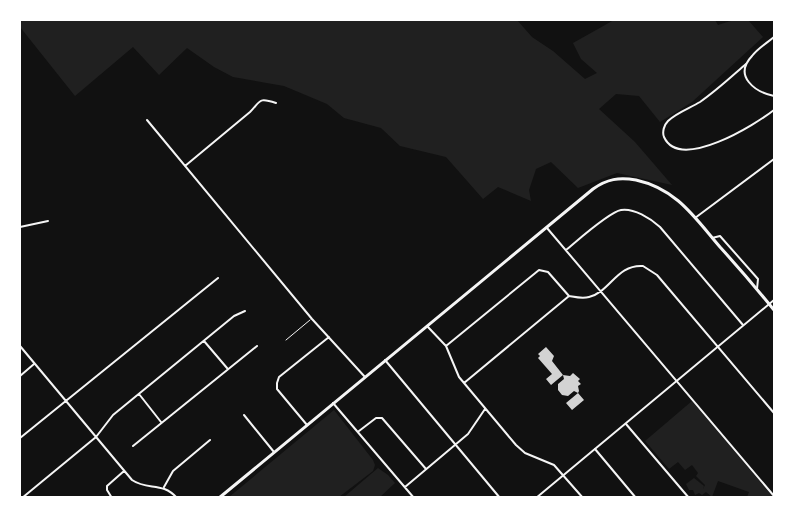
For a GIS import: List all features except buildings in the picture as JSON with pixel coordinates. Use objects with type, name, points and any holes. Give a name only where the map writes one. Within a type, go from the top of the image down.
[{"type":"main road","points":[[219,498],[602,183],[617,178],[642,182],[669,192],[695,218],[774,310]]},
{"type":"street","points":[[774,37],[755,52],[746,64],[701,101],[668,121],[663,130],[667,142],[673,146],[686,150],[695,149],[747,129],[774,110]]},
{"type":"street","points":[[746,64],[746,76],[750,85],[760,92],[774,96]]},
{"type":"street","points":[[20,83],[20,99]]},
{"type":"street","points":[[185,166],[249,112],[258,101],[264,99],[276,103]]},
{"type":"street","points":[[147,120],[312,319],[365,377]]},
{"type":"street","points":[[695,218],[774,159]]},
{"type":"street","points":[[566,250],[616,212],[627,210],[643,215],[660,227],[744,326]]},
{"type":"street","points":[[20,227],[48,221]]},
{"type":"street","points":[[547,228],[774,496]]},
{"type":"street","points":[[712,238],[716,235],[720,236],[732,249],[758,279],[757,289]]},
{"type":"street","points":[[464,383],[569,296],[587,297],[628,268],[638,266],[648,267],[657,275],[774,413]]},
{"type":"street","points":[[446,346],[539,270],[548,272],[569,296]]},
{"type":"street","points":[[20,438],[218,278]]},
{"type":"street","points":[[536,498],[774,300]]},
{"type":"street","points":[[22,498],[96,437],[113,415],[234,316],[245,310]]},
{"type":"street","points":[[427,326],[446,346],[455,372],[520,449],[552,464],[583,498]]},
{"type":"street","points":[[307,425],[279,392],[277,383],[279,377],[329,337]]},
{"type":"street","points":[[204,341],[228,369]]},
{"type":"street","points":[[20,346],[132,480],[138,484],[164,487],[177,498]]},
{"type":"street","points":[[134,446],[257,346]]},
{"type":"street","points":[[385,360],[500,498]]},
{"type":"street","points":[[20,376],[34,364]]},
{"type":"street","points":[[139,394],[162,423]]},
{"type":"street","points":[[333,404],[414,498]]},
{"type":"street","points":[[405,487],[471,431],[485,409]]},
{"type":"street","points":[[243,415],[274,452]]},
{"type":"street","points":[[358,432],[376,418],[382,418],[426,470]]},
{"type":"street","points":[[626,424],[689,498]]},
{"type":"street","points":[[164,487],[173,471],[210,440]]},
{"type":"street","points":[[595,449],[636,498]]},
{"type":"street","points":[[112,498],[107,486],[123,471]]},
{"type":"lane","points":[[286,340],[312,319]]},
{"type":"shaded area","points":[[20,20],[517,20],[532,37],[553,51],[585,79],[597,73],[581,59],[573,43],[614,20],[715,20],[718,25],[734,20],[748,20],[763,37],[692,102],[660,122],[639,96],[616,94],[599,109],[635,142],[672,185],[617,173],[578,188],[551,162],[536,169],[529,190],[531,201],[498,187],[483,199],[446,157],[400,146],[381,128],[344,118],[327,104],[284,86],[233,77],[187,48],[159,75],[133,47],[75,96],[20,27]]},
{"type":"shaded area","points":[[692,401],[773,497],[747,497],[749,492],[718,481],[712,497],[706,492],[702,495],[699,493],[695,495],[686,484],[694,478],[704,486],[703,489],[705,485],[696,476],[698,473],[692,465],[685,470],[678,462],[669,469],[645,441]]},
{"type":"shaded area","points":[[334,410],[373,460],[375,465],[373,471],[339,497],[229,497]]},
{"type":"shaded area","points":[[378,468],[395,483],[380,497],[344,497]]}]
